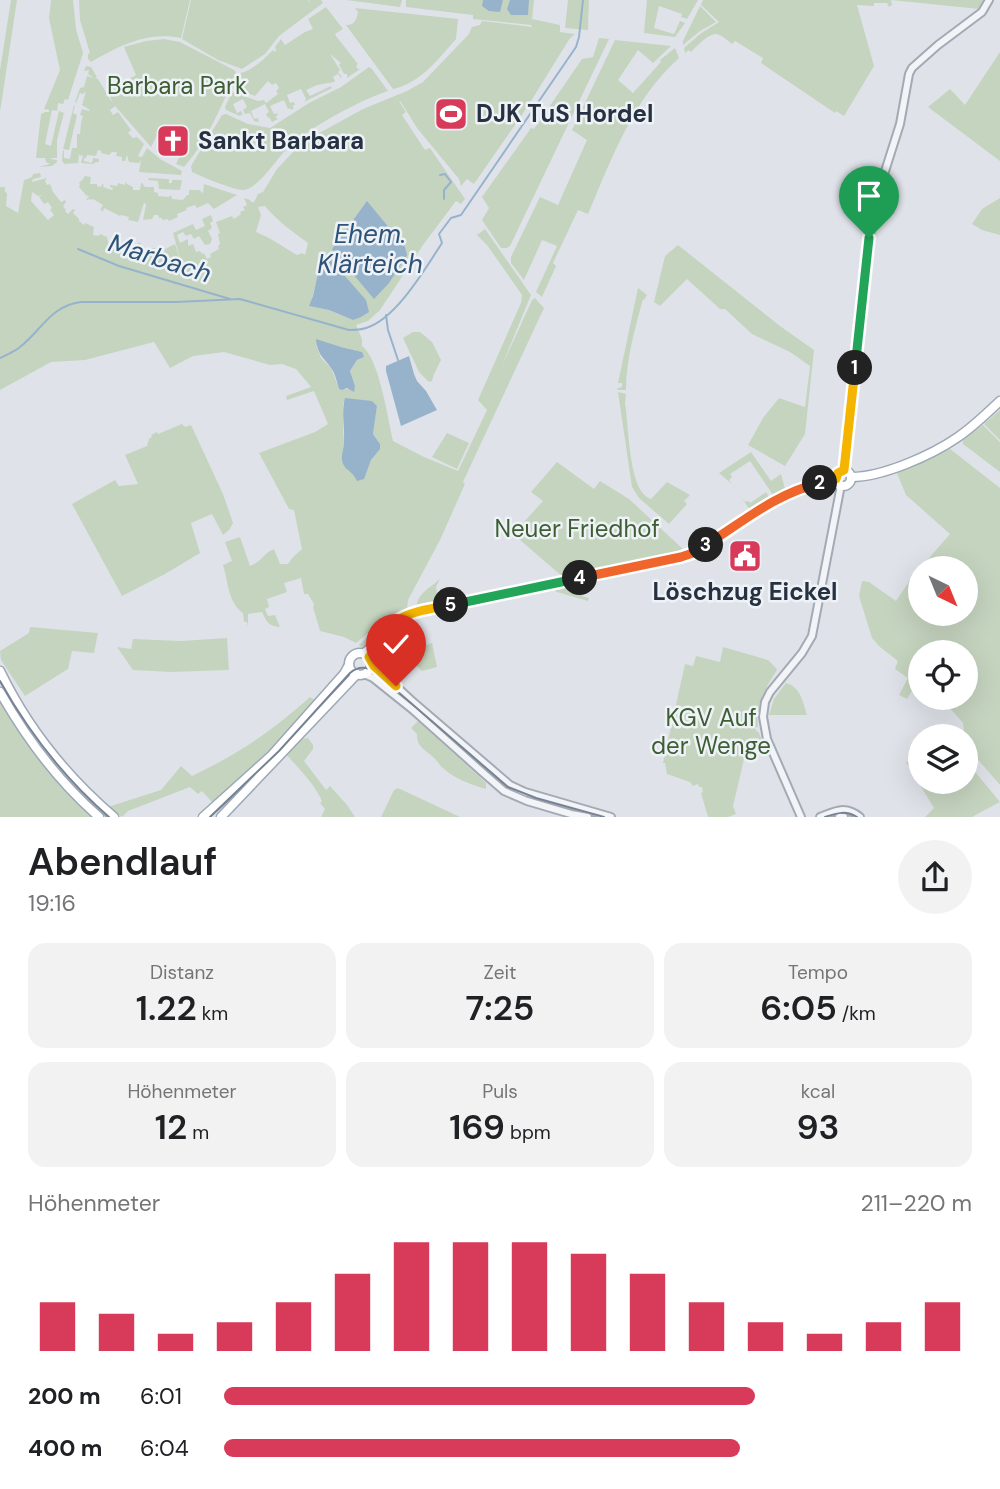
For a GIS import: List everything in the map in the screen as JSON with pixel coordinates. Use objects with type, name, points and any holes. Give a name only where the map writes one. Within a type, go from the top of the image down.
[{"type":"main road","points":[[851,477],[886,471],[949,443],[1000,401]]},
{"type":"main road","points":[[204,817],[360,674],[370,669],[368,658],[382,636],[397,621],[414,614],[681,557],[699,550],[774,500],[807,486],[839,482],[848,484],[851,477],[849,472],[844,470],[838,473],[839,482]]},
{"type":"main road","points":[[221,817],[344,674],[353,655],[357,653],[368,658]]},
{"type":"main road","points":[[349,666],[352,671],[360,674]]},
{"type":"main road","points":[[0,671],[21,710],[55,756],[114,817]]},
{"type":"main road","points":[[0,692],[32,742],[66,784],[99,817]]},
{"type":"street","points":[[844,470],[873,209],[900,124],[911,70],[938,45],[984,10],[989,0]]},
{"type":"street","points":[[801,817],[767,738],[763,712],[768,697],[812,636],[839,482]]},
{"type":"street","points":[[368,658],[411,700],[506,783],[525,792],[611,817]]},
{"type":"street","points":[[360,674],[373,678],[504,791],[527,801],[588,817]]},
{"type":"street","points":[[820,817],[837,811],[844,815],[860,817]]},
{"type":"green space","points":[[11,0],[17,0],[0,112],[0,70]]},
{"type":"green space","points":[[51,0],[73,0],[76,29],[83,53],[68,100],[65,99],[63,104],[58,103],[57,111],[52,110],[45,144],[51,146],[59,111],[64,113],[57,140],[57,158],[51,158],[57,162],[52,166],[38,167],[50,164],[45,158],[36,158],[41,114],[49,112],[44,109],[60,70],[49,18]]},
{"type":"green space","points":[[79,0],[190,0],[181,38],[145,38],[91,62],[88,59],[90,53],[80,20]]},
{"type":"green space","points":[[191,0],[308,0],[311,4],[309,0],[321,0],[323,3],[279,36],[265,54],[242,69],[218,60],[182,39]]},
{"type":"green space","points":[[346,0],[402,0],[400,7]]},
{"type":"green space","points":[[406,0],[534,0],[532,19],[560,25],[560,32],[575,34],[474,184],[467,179],[461,186],[459,179],[417,128],[399,101],[406,112],[402,115],[425,150],[430,148],[465,199],[461,204],[456,201],[380,310],[368,321],[356,325],[362,346],[378,376],[393,441],[458,471],[487,410],[478,400],[521,303],[522,295],[477,235],[485,229],[531,295],[501,368],[532,300],[535,298],[544,308],[463,482],[465,484],[440,540],[408,600],[407,610],[387,622],[366,646],[361,647],[359,645],[369,636],[368,633],[356,643],[320,631],[314,604],[308,594],[304,594],[301,578],[284,583],[287,592],[267,599],[269,607],[265,609],[268,616],[275,615],[280,627],[268,623],[262,612],[248,614],[248,627],[243,613],[231,598],[223,565],[232,561],[225,542],[240,537],[250,566],[274,549],[280,564],[288,564],[302,549],[294,510],[289,509],[259,453],[315,432],[328,424],[314,391],[287,400],[286,396],[311,387],[296,369],[224,352],[193,356],[170,368],[154,342],[85,360],[51,362],[0,390],[0,187],[5,187],[7,193],[6,206],[18,213],[24,180],[40,173],[41,177],[33,179],[32,182],[47,178],[47,185],[50,184],[61,202],[65,200],[65,211],[68,214],[75,210],[73,213],[79,221],[94,227],[93,235],[107,237],[108,242],[113,245],[117,240],[120,241],[124,245],[123,248],[128,250],[130,244],[137,246],[137,243],[141,243],[140,252],[155,248],[158,253],[164,252],[175,244],[181,262],[173,233],[193,224],[196,230],[205,226],[202,219],[211,215],[212,228],[208,231],[212,239],[210,244],[205,245],[199,236],[194,239],[191,234],[186,236],[183,232],[177,235],[180,243],[188,239],[188,246],[193,244],[196,252],[204,253],[207,259],[219,249],[220,233],[216,222],[232,216],[234,219],[241,214],[240,212],[245,210],[243,207],[247,205],[244,198],[254,202],[277,169],[312,137],[363,109],[423,82],[469,34],[472,27],[480,25],[482,21],[532,27],[473,19],[473,15],[406,7]],"holes":[[[32,192],[38,196],[42,195],[39,197],[44,204],[48,202],[54,215],[48,220],[31,201]],[[265,206],[279,221],[308,243],[305,255],[297,255],[256,232],[261,215],[258,207]],[[324,252],[353,320],[310,306]],[[316,345],[341,347],[361,352],[364,357],[357,360],[350,371],[355,386],[351,389],[339,389],[331,368],[321,358]],[[343,403],[377,406],[373,434],[380,444],[369,464],[354,473],[344,466]]]},
{"type":"green space","points":[[568,0],[589,0],[588,30],[565,28]]},
{"type":"green space","points":[[647,0],[698,0],[687,19],[681,17],[682,14],[659,6],[654,28],[674,34],[680,21],[685,23],[675,37],[644,33]]},
{"type":"green space","points":[[703,0],[891,0],[892,5],[857,5],[874,66],[844,116],[836,111],[835,113],[761,63],[763,58],[735,41],[732,44],[716,34],[691,52],[689,50],[685,53],[684,48],[719,22],[701,5]]},
{"type":"green space","points":[[891,0],[985,0],[979,9]]},
{"type":"green space","points":[[700,6],[716,22],[683,45],[683,41]]},
{"type":"green space","points":[[326,7],[343,29],[335,34],[336,36],[360,69],[347,78],[339,65],[341,63],[330,54],[342,77],[338,74],[333,77],[334,82],[306,90],[310,96],[331,86],[332,88],[304,102],[306,99],[301,89],[287,95],[290,103],[294,102],[294,108],[288,109],[284,100],[270,106],[274,114],[278,115],[275,117],[278,119],[272,122],[266,114],[269,112],[265,104],[251,111],[254,119],[258,118],[259,122],[254,121],[250,113],[245,114],[243,110],[247,107],[243,99],[233,104],[237,113],[241,111],[243,114],[240,116],[226,110],[232,92],[258,101],[264,100],[266,103],[278,94],[276,83],[272,85],[268,81],[255,96],[234,88],[241,73],[254,67],[273,50],[275,52],[281,39],[285,45],[313,29],[308,19]]},
{"type":"green space","points":[[355,8],[458,19],[456,39],[420,76],[393,89],[346,25],[356,19],[358,12]]},
{"type":"green space","points":[[599,38],[609,39],[510,246],[501,248],[482,220],[489,208],[482,197],[531,128],[534,129],[582,59],[593,57]]},
{"type":"green space","name":"Barbara Park","points":[[164,39],[180,42],[236,72],[207,134],[184,167],[176,164],[187,141],[180,132],[162,126],[151,147],[115,106],[110,110],[113,115],[118,112],[131,130],[128,133],[144,144],[138,156],[142,157],[147,148],[182,171],[181,175],[139,172],[141,160],[139,163],[129,162],[127,155],[125,161],[122,161],[122,157],[116,156],[117,152],[109,155],[98,150],[96,156],[87,155],[84,161],[92,163],[93,158],[99,159],[99,162],[93,164],[81,163],[83,156],[79,155],[78,163],[65,164],[62,161],[63,150],[64,158],[70,159],[72,148],[77,148],[82,109],[90,110],[82,105],[86,91],[80,93],[75,102],[87,76],[94,78],[88,74],[89,70],[84,71],[86,66],[91,67],[97,77],[95,78],[113,104],[108,92],[136,75],[124,47]]},
{"type":"green space","points":[[615,40],[671,46],[653,63],[638,50],[618,80],[633,93],[660,60],[675,48],[679,58],[663,74],[636,111],[615,151],[588,214],[578,210],[553,263],[556,266],[542,297],[536,292],[557,246],[542,240],[524,280],[511,263],[511,257],[540,197],[558,205],[587,140],[572,130]]},
{"type":"green space","points":[[1000,52],[1000,161],[928,107],[950,89],[965,105]]},
{"type":"green space","points":[[369,67],[388,91],[348,108],[307,133],[286,150],[260,180],[249,188],[232,188],[192,172],[191,166],[222,115],[270,128],[309,103],[341,87]]},
{"type":"green space","points":[[74,105],[73,113],[77,115],[69,150],[63,149]]},
{"type":"green space","points":[[84,176],[91,177],[90,184],[101,187],[102,184],[112,190],[110,185],[125,185],[126,181],[133,190],[140,190],[142,183],[145,187],[154,187],[158,196],[171,195],[172,199],[183,200],[189,195],[189,190],[200,190],[203,193],[204,184],[237,195],[214,209],[208,203],[197,208],[195,205],[186,208],[187,210],[177,214],[178,217],[169,221],[162,220],[158,215],[143,220],[144,203],[138,222],[104,208],[103,211],[100,210],[103,205],[93,199],[87,200],[89,197],[85,197],[79,187]]},
{"type":"green space","points":[[169,179],[169,183],[172,183],[172,180],[182,180],[180,190],[159,189],[158,181],[148,180]]},
{"type":"green space","points":[[1000,198],[1000,235],[972,224],[982,209]]},
{"type":"green space","points":[[678,245],[814,350],[805,434],[785,466],[748,445],[763,418],[779,398],[805,407],[810,366],[790,352],[752,334],[687,279],[660,306],[654,302],[665,256]]},
{"type":"green space","points":[[638,288],[647,295],[643,299],[632,344],[626,390],[617,390],[622,387],[622,383],[618,383]]},
{"type":"green space","points":[[413,332],[420,332],[432,342],[441,360],[432,381],[429,382],[419,372],[403,338]]},
{"type":"green space","points":[[618,392],[626,394],[631,457],[643,494],[651,499],[667,482],[690,495],[684,501],[687,504],[669,524],[639,498],[632,487]]},
{"type":"green space","points":[[1000,410],[1000,440],[984,424]]},
{"type":"green space","points":[[182,424],[185,427],[191,425],[223,494],[233,523],[223,535],[212,514],[191,523],[200,553],[122,596],[72,504],[115,480],[119,486],[138,484],[125,455],[147,446],[151,435]]},
{"type":"green space","points":[[983,425],[1000,442],[1000,472],[963,444],[963,440]]},
{"type":"green space","points":[[447,433],[469,443],[457,469],[432,457]]},
{"type":"green space","points":[[950,449],[1000,488],[1000,785],[978,760],[978,724],[963,724],[952,710],[978,710],[978,640],[908,640],[908,678],[895,669],[898,661],[872,638],[859,596],[862,581],[869,582],[896,601],[908,583],[908,626],[978,626],[978,556],[931,556],[950,534],[906,495],[897,473]]},
{"type":"green space","points":[[751,452],[771,481],[781,474],[785,489],[773,495],[750,461],[730,474],[732,477],[729,480],[732,484],[719,473]]},
{"type":"green space","name":"Neuer Friedhof","points":[[557,462],[594,489],[600,481],[629,499],[684,550],[563,577],[513,534],[543,501],[531,492]]},
{"type":"green space","points":[[766,492],[769,497],[750,510],[738,493],[745,502],[750,503]]},
{"type":"green space","points":[[440,579],[436,587],[437,593],[470,596],[422,608],[417,606],[422,594]]},
{"type":"green space","points":[[589,581],[590,586],[582,588],[582,596],[589,598],[588,601],[554,589],[561,590],[560,587]]},
{"type":"green space","points":[[30,627],[98,633],[94,653],[72,651],[68,669],[25,696],[1,660],[0,651],[29,633]]},
{"type":"green space","points":[[227,638],[229,670],[133,670],[117,647],[131,649],[133,639],[181,641]]},
{"type":"green space","points":[[432,643],[437,667],[422,671],[408,658],[417,649]]},
{"type":"green space","name":"KGV Auf der Wenge","points":[[723,647],[768,660],[777,670],[762,697],[758,711],[758,727],[754,728],[764,746],[745,755],[733,806],[736,814],[728,817],[708,817],[701,793],[702,787],[698,784],[693,786],[690,782],[667,774],[663,763],[685,664],[693,666],[696,656],[720,662]]},
{"type":"green space","points":[[908,678],[908,697],[899,695]]},
{"type":"green space","points":[[786,683],[798,692],[807,715],[769,715],[774,699]]},
{"type":"green space","points":[[310,697],[316,701],[281,742],[214,802],[202,791],[198,794],[190,787],[128,811],[122,817],[108,807],[161,790],[181,766],[192,776],[224,759],[282,721]]},
{"type":"green space","points":[[0,699],[94,817],[0,817]]},
{"type":"green space","points":[[418,721],[486,783],[486,789],[453,776],[423,749],[418,743],[417,734],[411,728]]},
{"type":"green space","points":[[308,738],[313,749],[304,761],[326,790],[330,786],[355,817],[321,817],[325,809],[320,803],[322,801],[319,794],[286,754],[301,739]]},
{"type":"green space","points":[[978,775],[1000,802],[972,817],[925,817],[934,808],[925,794],[978,794]]},
{"type":"green space","points":[[398,788],[460,817],[381,817],[394,790]]},
{"type":"water","points":[[483,0],[503,0],[500,12],[489,11],[482,6]]},
{"type":"water","points":[[510,0],[529,0],[528,15],[511,15],[507,9]]},
{"type":"water","name":"Ehem. Klärteich","points":[[367,201],[405,247],[407,255],[389,283],[374,299],[332,249]]},
{"type":"water","name":"Ehem. Klärteich","points":[[323,251],[366,300],[369,312],[353,320],[329,310],[309,306]]},
{"type":"water","name":"Ehem. Klärteich","points":[[316,339],[362,352],[364,357],[357,360],[350,371],[355,386],[354,392],[347,388],[339,389],[333,371],[318,349]]},
{"type":"water","points":[[409,356],[417,381],[437,410],[401,426],[386,366]]},
{"type":"water","points":[[345,398],[372,401],[377,406],[373,434],[380,444],[380,449],[371,460],[364,479],[357,481],[342,461]]},
{"type":"waterway","points":[[0,358],[20,347],[61,308],[81,302],[240,299],[349,330],[364,329],[377,323],[399,304],[418,279],[442,243],[439,234],[451,218],[461,215],[576,47],[583,0]]},
{"type":"waterway","points":[[440,175],[445,174],[451,182],[444,190],[444,199]]},
{"type":"waterway","name":"Marbach","points":[[78,249],[119,266],[230,299]]},
{"type":"waterway","points":[[386,315],[398,360]]},
{"type":"tram line","points":[[210,817],[279,751],[350,673],[362,668],[375,672],[508,787],[536,798],[604,817]]},
{"type":"tram line","points":[[0,681],[48,754],[77,787],[109,817]]},
{"type":"tram line","points":[[825,817],[837,813],[857,817]]},
{"type":"place","name":"DJK TuS Hordel","points":[[451,114]]},
{"type":"place","name":"Sankt Barbara","points":[[173,141]]},
{"type":"place","name":"Löschzug Eickel","points":[[745,556]]},
{"type":"route","points":[[396,686],[371,663],[369,657],[382,636],[404,616],[681,557],[699,550],[774,500],[807,486],[836,479],[836,475],[844,470],[845,464],[869,238]]}]
